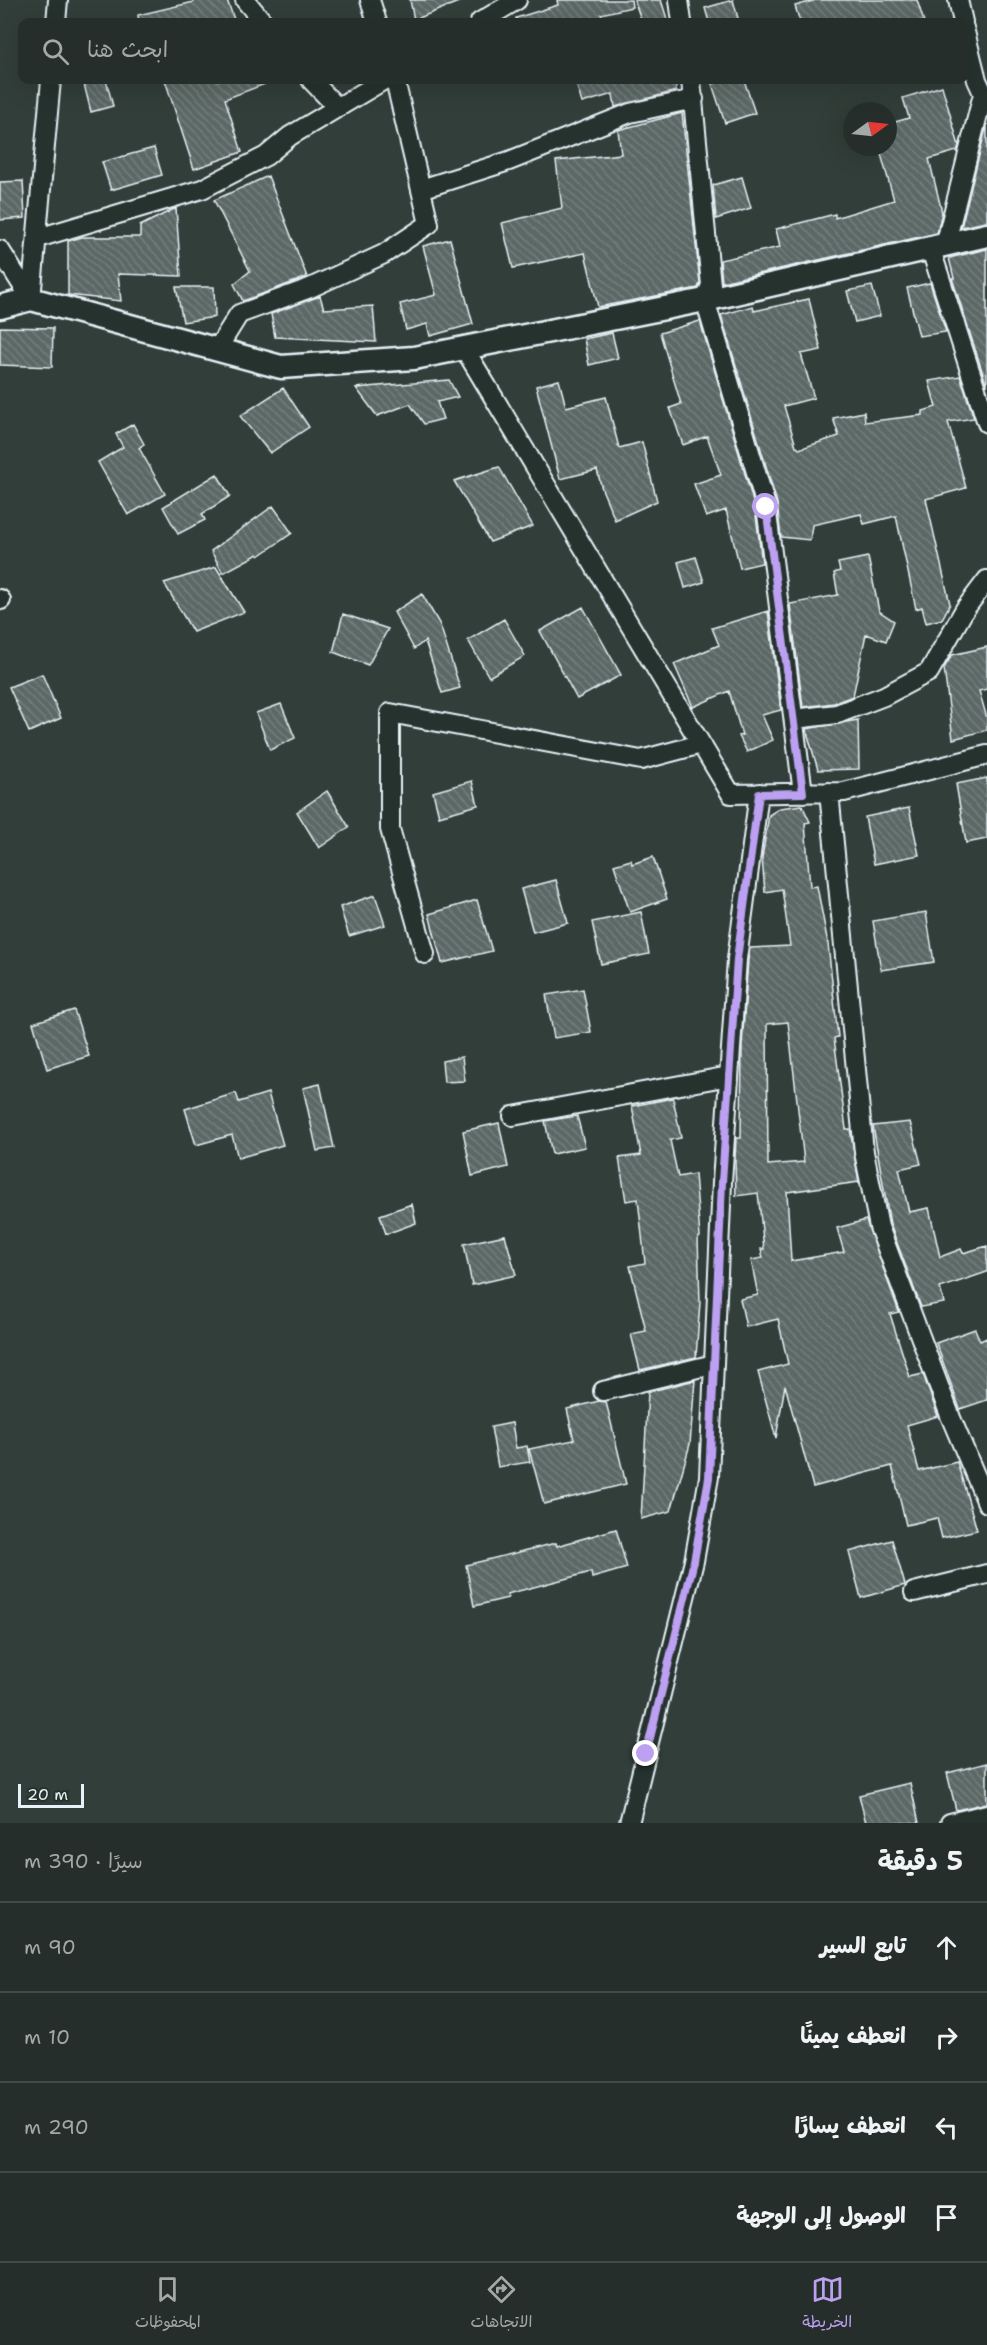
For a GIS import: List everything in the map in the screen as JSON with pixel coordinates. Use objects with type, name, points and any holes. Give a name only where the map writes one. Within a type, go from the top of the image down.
[{"type":"street","points":[[56,18],[58,0]]},
{"type":"street","points":[[245,0],[260,18]]},
{"type":"street","points":[[370,0],[376,18]]},
{"type":"street","points":[[487,18],[517,0]]},
{"type":"street","points":[[679,0],[681,18]]},
{"type":"street","points":[[958,0],[962,18]]},
{"type":"street","points":[[969,48],[977,80],[985,98],[938,248],[987,423]]},
{"type":"street","points":[[32,299],[51,84]]},
{"type":"street","points":[[315,84],[337,107]]},
{"type":"street","points":[[38,238],[202,189],[266,156],[290,136],[377,84]]},
{"type":"street","points":[[216,351],[239,314],[310,288],[384,254],[429,224],[396,84]]},
{"type":"street","points":[[692,84],[711,285],[705,300],[766,507],[803,793]]},
{"type":"street","points":[[422,189],[509,161],[630,113],[694,99]]},
{"type":"street","points":[[0,307],[32,299],[281,367],[414,358],[705,300],[987,235]]},
{"type":"street","points":[[0,250],[32,299]]},
{"type":"street","points":[[465,348],[731,794],[844,792],[987,755]]},
{"type":"street","points":[[794,719],[837,714],[884,696],[929,672],[965,609],[987,580]]},
{"type":"street","points":[[425,954],[390,830],[390,713],[641,760],[701,744]]},
{"type":"street","points":[[829,792],[864,1152],[879,1227],[951,1418],[987,1503]]},
{"type":"street","points":[[629,1823],[694,1561],[709,1478],[737,959],[759,794]]},
{"type":"street","points":[[513,1116],[729,1076]]},
{"type":"street","points":[[603,1391],[714,1364]]},
{"type":"street","points":[[914,1592],[987,1574]]},
{"type":"street","points":[[950,1823],[987,1814]]},
{"type":"building","points":[[193,0],[227,0],[234,18],[138,18],[138,15],[194,2]]},
{"type":"building","points":[[410,0],[461,0],[419,18],[414,18]]},
{"type":"building","points":[[557,0],[631,0],[632,7],[601,14],[602,18],[516,18],[558,5]]},
{"type":"building","points":[[634,0],[661,0],[667,18],[641,18]]},
{"type":"building","points":[[733,0],[738,18],[708,18],[705,8]]},
{"type":"building","points":[[816,0],[917,0],[923,18],[799,18],[795,6]]},
{"type":"building","points":[[84,84],[107,84],[113,106],[91,112]]},
{"type":"building","points":[[166,84],[265,84],[225,99],[242,152],[194,169]]},
{"type":"building","points":[[576,84],[676,84],[676,91],[615,107],[613,94],[582,103]]},
{"type":"building","points":[[712,84],[745,84],[755,113],[725,123]]},
{"type":"building","points":[[942,86],[959,146],[957,151],[929,159],[942,212],[937,233],[722,282],[720,260],[780,247],[776,229],[835,214],[835,218],[894,200],[882,156],[897,156],[897,121],[909,118],[903,98]]},
{"type":"building","points":[[682,113],[700,283],[698,288],[598,307],[585,253],[513,268],[502,223],[562,208],[556,161],[621,154],[618,130]]},
{"type":"building","points":[[987,124],[987,222],[961,227]]},
{"type":"building","points":[[154,148],[162,175],[111,190],[102,162]]},
{"type":"building","points":[[268,176],[307,277],[243,301],[234,284],[250,271],[214,200]]},
{"type":"building","points":[[742,177],[751,208],[716,219],[713,185]]},
{"type":"building","points":[[23,181],[25,218],[0,220],[0,182]]},
{"type":"building","points":[[176,208],[181,276],[118,274],[121,301],[68,295],[68,241],[82,237],[140,237],[140,226]]},
{"type":"building","points":[[450,239],[473,324],[430,336],[427,324],[406,330],[400,304],[436,295],[423,246]]},
{"type":"building","points":[[987,249],[987,386],[952,278],[954,278],[949,258]]},
{"type":"building","points":[[930,283],[946,332],[919,336],[907,288]]},
{"type":"building","points":[[872,286],[880,316],[855,322],[847,291]]},
{"type":"building","points":[[176,287],[214,287],[215,317],[183,322]]},
{"type":"building","points":[[320,296],[324,309],[373,306],[376,342],[275,337],[271,314]]},
{"type":"building","points":[[809,299],[821,350],[801,354],[814,398],[784,406],[796,446],[799,449],[839,436],[833,418],[864,412],[865,422],[923,415],[923,411],[936,407],[929,381],[960,376],[974,418],[948,422],[966,488],[926,499],[950,604],[942,619],[926,623],[922,607],[916,609],[896,516],[864,524],[861,514],[812,525],[810,540],[781,537],[777,503],[721,315],[753,306],[754,311]]},
{"type":"building","points":[[700,321],[755,508],[762,563],[740,568],[726,510],[706,517],[694,484],[721,475],[707,436],[683,445],[670,408],[681,404],[660,333]]},
{"type":"building","points":[[0,327],[53,328],[52,367],[0,365]]},
{"type":"building","points":[[612,333],[618,358],[589,365],[584,339]]},
{"type":"building","points":[[449,380],[458,397],[437,402],[443,419],[424,424],[410,404],[377,416],[356,388]]},
{"type":"building","points":[[559,380],[566,407],[606,397],[619,448],[642,442],[657,501],[615,520],[597,470],[560,479],[536,386]]},
{"type":"building","points":[[283,388],[309,427],[270,453],[240,416]]},
{"type":"building","points":[[133,424],[144,444],[139,448],[165,494],[128,515],[98,462],[123,447],[116,434]]},
{"type":"building","points":[[499,467],[533,526],[490,542],[454,481]]},
{"type":"building","points":[[217,474],[230,496],[202,514],[205,520],[178,534],[163,507]]},
{"type":"building","points":[[273,506],[292,533],[259,556],[258,554],[223,573],[211,551]]},
{"type":"building","points":[[696,557],[704,582],[685,588],[678,562]]},
{"type":"building","points":[[868,557],[879,611],[894,621],[886,641],[866,634],[853,696],[834,703],[803,707],[790,604],[838,595],[834,573],[840,571],[838,563]]},
{"type":"building","points":[[216,567],[244,612],[193,632],[164,583]]},
{"type":"building","points":[[422,594],[440,625],[460,688],[442,693],[425,641],[414,649],[394,612]]},
{"type":"building","points":[[583,607],[621,675],[577,699],[540,631]]},
{"type":"building","points":[[768,611],[781,710],[762,715],[773,740],[747,752],[739,736],[742,735],[729,691],[693,707],[674,664],[719,645],[712,628]]},
{"type":"building","points":[[343,614],[388,629],[368,665],[333,652]]},
{"type":"building","points":[[504,619],[525,656],[489,677],[468,640]]},
{"type":"building","points":[[987,647],[987,689],[979,691],[987,718],[987,730],[953,739],[944,668],[952,655]]},
{"type":"building","points":[[42,674],[61,718],[29,732],[9,687]]},
{"type":"building","points":[[281,704],[295,738],[270,750],[256,713]]},
{"type":"building","points":[[858,720],[859,769],[818,770],[806,729]]},
{"type":"building","points":[[987,778],[987,839],[966,843],[956,784]]},
{"type":"building","points":[[472,781],[478,805],[439,816],[433,792]]},
{"type":"building","points":[[327,791],[349,827],[319,848],[297,812]]},
{"type":"building","points":[[802,805],[810,822],[805,823],[810,887],[817,886],[828,944],[838,1037],[834,1038],[846,1129],[850,1129],[859,1182],[787,1192],[791,1261],[844,1252],[837,1228],[866,1220],[899,1312],[890,1314],[910,1377],[923,1374],[938,1416],[907,1425],[919,1471],[957,1462],[977,1530],[942,1538],[937,1518],[906,1525],[892,1466],[813,1487],[785,1385],[776,1438],[758,1372],[788,1364],[778,1319],[746,1327],[740,1299],[758,1295],[751,1260],[763,1258],[761,1249],[764,1249],[758,1193],[736,1196],[735,1160],[736,1138],[741,1138],[742,1046],[750,948],[790,946],[782,889],[765,892],[762,858],[769,815],[780,808]],"holes":[[[788,1022],[804,1162],[768,1165],[767,1024]]]},
{"type":"building","points":[[909,808],[919,855],[874,864],[865,817]]},
{"type":"building","points":[[653,857],[667,899],[630,912],[614,865],[631,860],[632,864]]},
{"type":"building","points":[[556,880],[568,923],[533,932],[521,889]]},
{"type":"building","points":[[375,895],[385,925],[349,936],[340,907]]},
{"type":"building","points":[[477,900],[492,951],[442,963],[429,914]]},
{"type":"building","points":[[641,912],[649,954],[601,964],[592,922]]},
{"type":"building","points":[[926,912],[934,962],[881,970],[873,921]]},
{"type":"building","points":[[583,989],[591,1032],[554,1038],[546,995]]},
{"type":"building","points":[[74,1010],[89,1056],[47,1069],[33,1023]]},
{"type":"building","points":[[462,1057],[465,1081],[444,1082],[442,1061]]},
{"type":"building","points":[[320,1084],[334,1148],[317,1151],[303,1088]]},
{"type":"building","points":[[236,1093],[239,1102],[268,1093],[283,1145],[238,1158],[232,1135],[196,1145],[185,1109]]},
{"type":"building","points":[[673,1098],[681,1138],[670,1140],[678,1177],[695,1174],[700,1237],[698,1238],[700,1302],[696,1357],[640,1370],[631,1334],[646,1331],[630,1266],[645,1263],[638,1199],[626,1201],[619,1158],[641,1155],[632,1106]]},
{"type":"building","points":[[577,1116],[585,1147],[552,1154],[545,1121]]},
{"type":"building","points":[[910,1122],[921,1164],[899,1169],[909,1212],[929,1208],[940,1257],[961,1249],[963,1253],[987,1246],[987,1272],[940,1288],[944,1303],[921,1307],[890,1224],[873,1126]]},
{"type":"building","points":[[499,1123],[508,1167],[472,1176],[463,1131]]},
{"type":"building","points":[[412,1204],[416,1223],[386,1234],[380,1215]]},
{"type":"building","points":[[505,1235],[516,1275],[472,1285],[464,1244]]},
{"type":"building","points":[[975,1329],[980,1341],[987,1338],[987,1400],[960,1409],[936,1343]]},
{"type":"building","points":[[695,1380],[690,1444],[671,1511],[641,1519],[648,1392]]},
{"type":"building","points":[[599,1401],[606,1402],[626,1484],[544,1504],[529,1449],[574,1440],[567,1409]]},
{"type":"building","points":[[512,1423],[516,1448],[527,1446],[530,1462],[498,1467],[491,1427]]},
{"type":"building","points":[[616,1529],[627,1568],[592,1578],[591,1572],[507,1594],[508,1598],[474,1606],[466,1565],[556,1543],[557,1546]]},
{"type":"building","points":[[892,1540],[905,1585],[861,1598],[849,1552]]},
{"type":"building","points":[[987,1763],[987,1803],[956,1810],[947,1773]]},
{"type":"building","points":[[910,1783],[919,1823],[866,1823],[859,1795]]},
{"type":"route","points":[[646,1754],[694,1561],[709,1478],[722,1182],[737,959],[759,794],[803,793],[766,507]]}]
